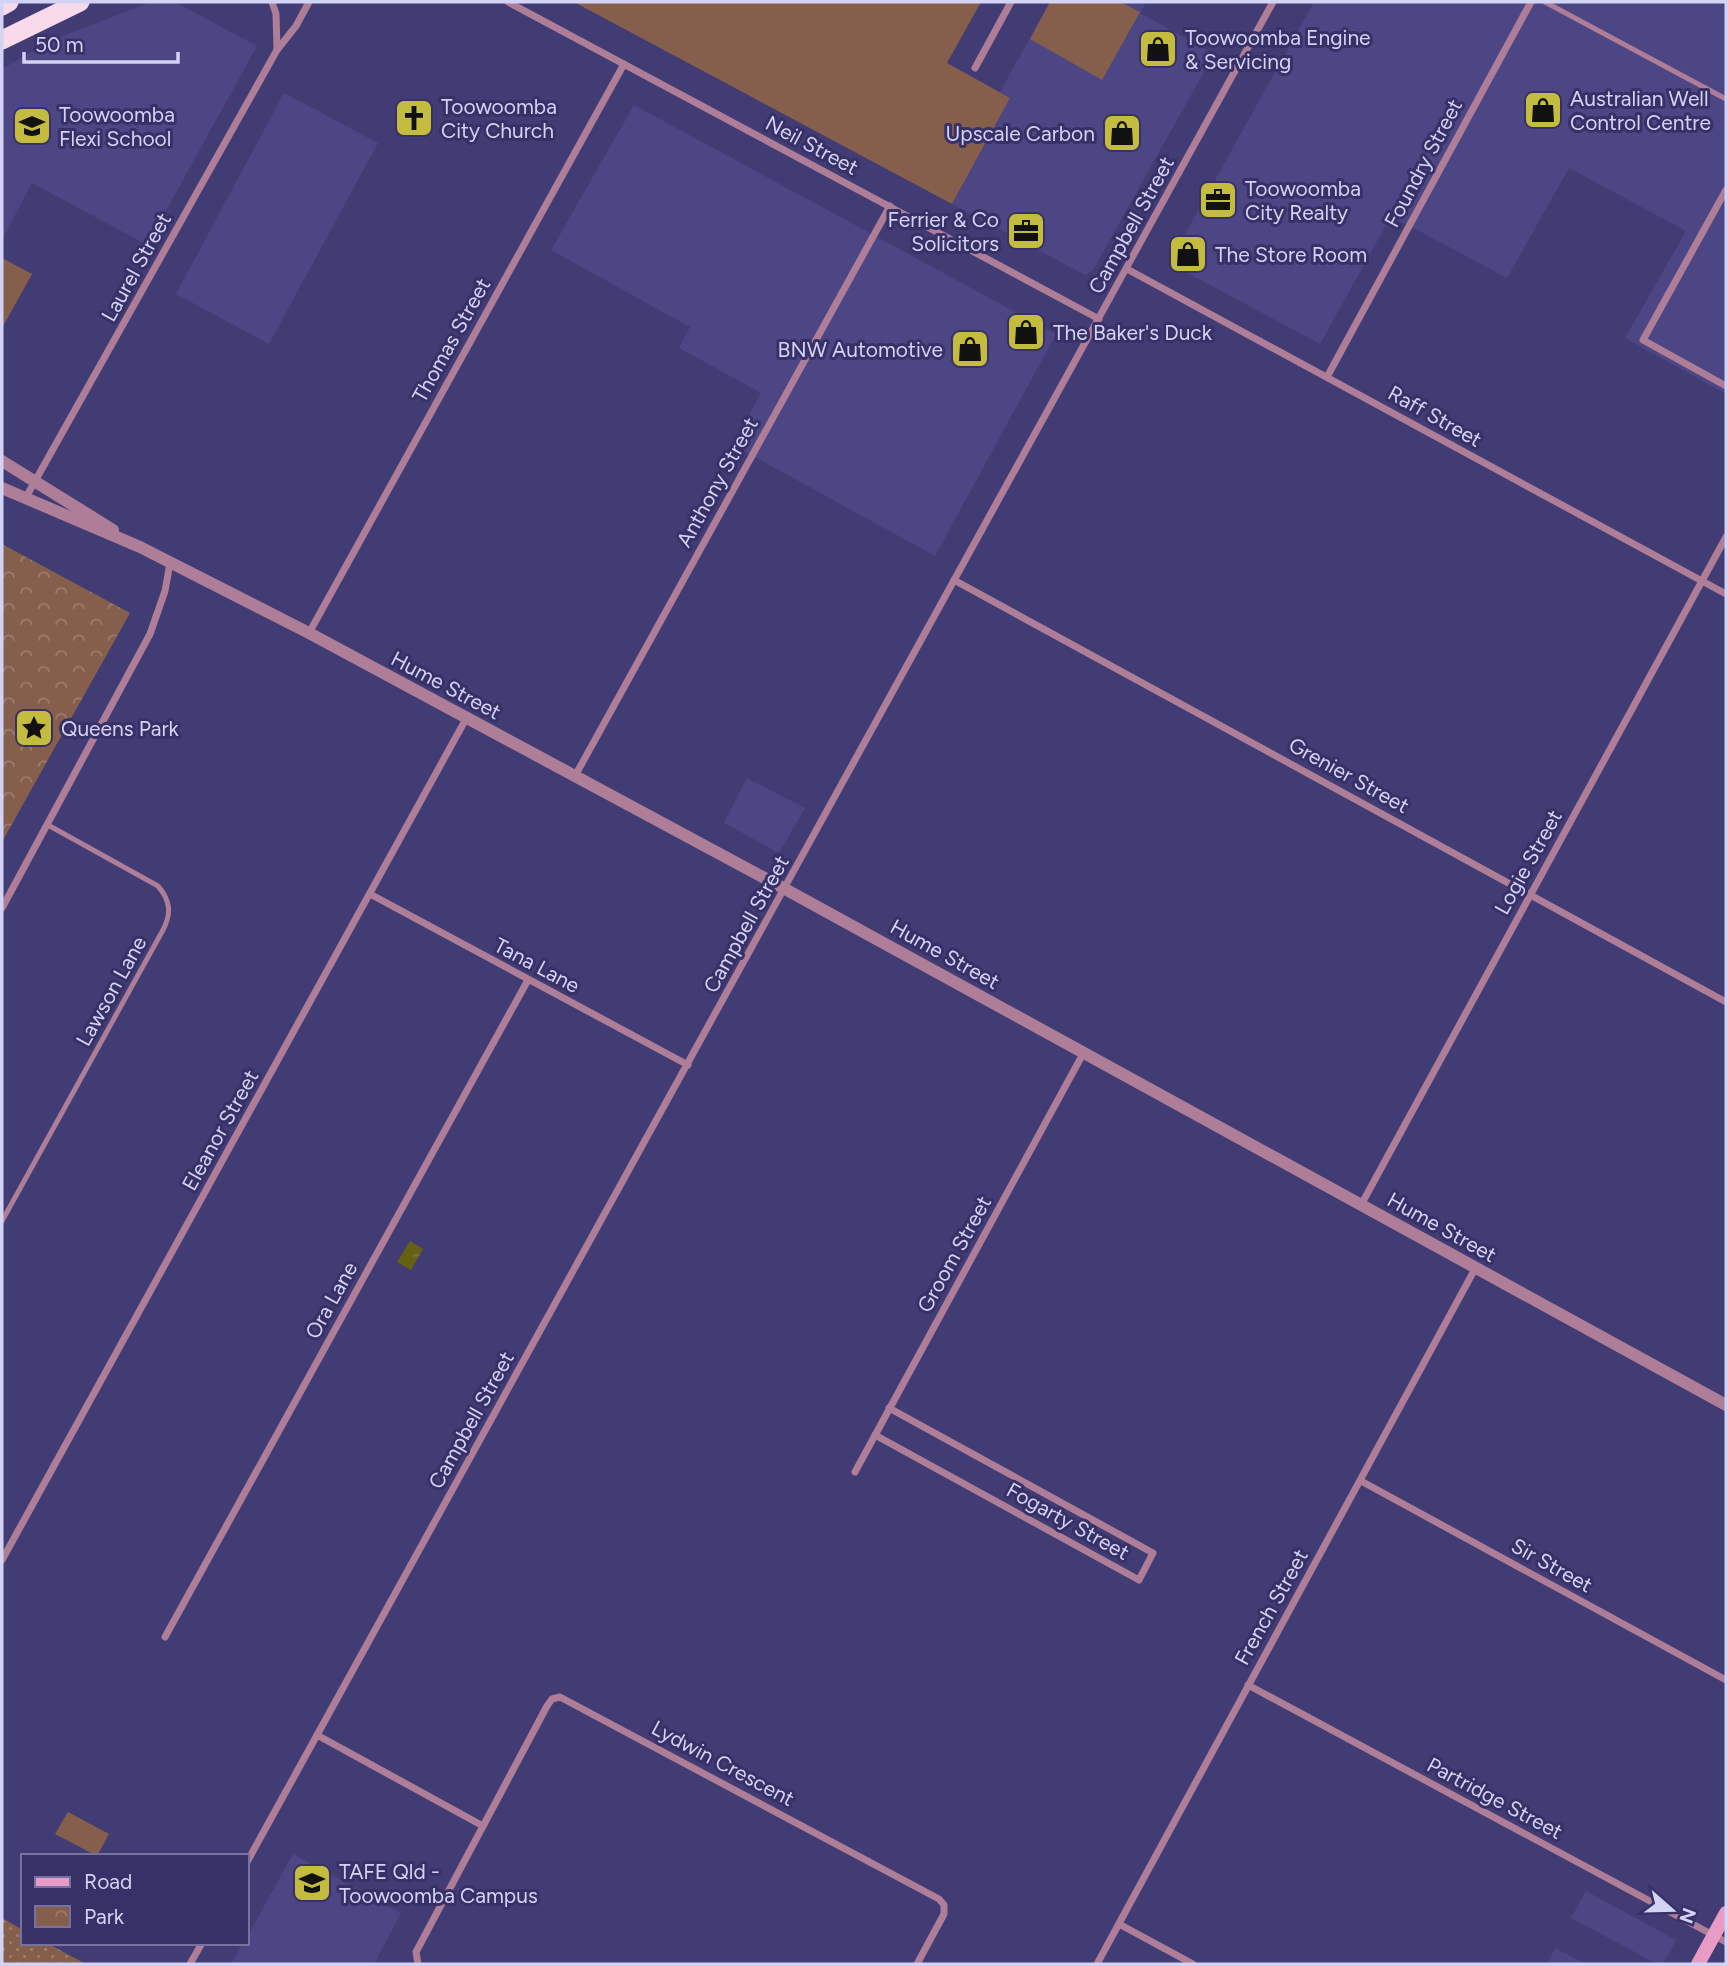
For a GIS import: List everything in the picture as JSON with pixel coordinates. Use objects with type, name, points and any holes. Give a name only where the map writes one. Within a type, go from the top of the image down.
[{"type":"highway","points":[[2,6],[9,2]]},
{"type":"highway","points":[[2,40],[80,2]]},
{"type":"main road","points":[[1698,1964],[1720,1938],[1726,1913]]},
{"type":"street","points":[[272,2],[276,14],[277,50]]},
{"type":"street","name":"Laurel Street","points":[[24,499],[277,50],[296,26],[309,2]]},
{"type":"street","name":"Neil Street","points":[[508,2],[1099,319]]},
{"type":"street","points":[[975,68],[1011,2]]},
{"type":"street","name":"Campbell Street","points":[[248,1860],[1273,2]]},
{"type":"street","name":"Foundry Street","points":[[1327,377],[1531,2]]},
{"type":"street","name":"Thomas Street","points":[[309,633],[624,64]]},
{"type":"street","points":[[1726,190],[1643,340],[1726,386]]},
{"type":"street","name":"Anthony Street","points":[[575,776],[890,206]]},
{"type":"street","name":"Raff Street","points":[[1127,268],[1726,594]]},
{"type":"street","name":"Hume Street","points":[[2,461],[35,479],[140,547],[309,633],[785,889],[1726,1405]]},
{"type":"street","name":"Hume Street","points":[[2,488],[140,547]]},
{"type":"street","name":"Logie Street","points":[[1361,1205],[1726,537]]},
{"type":"street","points":[[2,908],[150,634],[165,591],[170,563]]},
{"type":"street","name":"Grenier Street","points":[[954,580],[1726,1002]]},
{"type":"street","name":"Eleanor Street","points":[[2,1560],[467,717]]},
{"type":"street","name":"Tana Lane","points":[[370,894],[688,1065]]},
{"type":"street","name":"Ora Lane","points":[[165,1637],[528,980]]},
{"type":"street","name":"Groom Street","points":[[855,1472],[1084,1052]]},
{"type":"street","name":"French Street","points":[[1097,1964],[1476,1267]]},
{"type":"street","name":"Fogarty Street","points":[[875,1435],[1139,1580],[1153,1553],[890,1408]]},
{"type":"street","name":"Sir Street","points":[[1360,1481],[1726,1680]]},
{"type":"street","name":"Partridge Street","points":[[1248,1685],[1720,1938]]},
{"type":"street","name":"Lydwin Crescent","points":[[418,1964],[416,1952],[550,1702],[556,1698],[564,1698],[939,1899],[944,1905],[944,1914],[917,1964]]},
{"type":"street","points":[[317,1735],[483,1826]]},
{"type":"street","points":[[1119,1924],[1193,1964]]},
{"type":"street","points":[[190,1964],[201,1945]]},
{"type":"lane","points":[[1545,2],[1726,99]]},
{"type":"lane","name":"Lawson Lane","points":[[2,1221],[163,930],[170,911],[169,902],[158,886],[48,825]]},
{"type":"shaded area","points":[[151,2],[175,2],[257,46],[147,245],[32,183],[2,240],[2,69],[50,41]]},
{"type":"shaded area","points":[[1050,2],[1146,2],[1140,13],[1214,54],[1093,270],[1085,275],[952,204],[1010,98],[1000,92]]},
{"type":"shaded area","points":[[1314,2],[1726,2],[1726,394],[1625,338],[1686,231],[1569,168],[1507,278],[1391,216],[1320,344],[1169,263]]},
{"type":"shaded area","points":[[284,93],[378,143],[269,344],[176,294]]},
{"type":"shaded area","points":[[634,105],[1056,334],[935,556],[733,445],[761,393],[679,348],[690,327],[551,250]]},
{"type":"shaded area","points":[[747,778],[805,808],[779,853],[724,823]]},
{"type":"shaded area","name":"TAFE Qld - Toowoomba Campus","points":[[293,1854],[401,1913],[374,1964],[231,1964],[242,1945],[248,1945],[248,1935]]},
{"type":"shaded area","points":[[1586,1891],[1676,1940],[1663,1964],[1657,1964],[1571,1918]]},
{"type":"shaded area","points":[[1555,1948],[1586,1964],[1547,1964]]},
{"type":"green space","points":[[574,2],[981,2],[947,63],[1010,98],[952,204]]},
{"type":"green space","points":[[1050,2],[1120,2],[1140,12],[1102,80],[1030,39]]},
{"type":"green space","points":[[2,258],[32,274],[2,328]]},
{"type":"green space","name":"Queens Park","points":[[2,544],[130,613],[2,842]]},
{"type":"green space","points":[[68,1812],[109,1834],[98,1854],[93,1854],[55,1834]]},
{"type":"green space","points":[[2,1918],[21,1929],[21,1945],[51,1945],[86,1964],[2,1964]]},
{"type":"water","points":[[410,1241],[423,1249],[411,1270],[397,1262]]},
{"type":"place","name":"Toowoomba Engine & Servicing","points":[[1158,49]]},
{"type":"place","name":"Australian Well Control Centre","points":[[1543,110]]},
{"type":"place","name":"Toowoomba City Church","points":[[414,118]]},
{"type":"place","name":"Toowoomba Flexi School","points":[[32,126]]},
{"type":"place","name":"Upscale Carbon","points":[[1122,133]]},
{"type":"place","name":"Toowoomba City Realty","points":[[1218,200]]},
{"type":"place","name":"Ferrier & Co Solicitors","points":[[1026,231]]},
{"type":"place","name":"The Store Room","points":[[1188,254]]},
{"type":"place","name":"The Baker's Duck","points":[[1026,332]]},
{"type":"place","name":"BNW Automotive","points":[[970,349]]},
{"type":"place","name":"Queens Park","points":[[34,728]]},
{"type":"place","name":"TAFE Qld - Toowoomba Campus","points":[[312,1883]]}]
